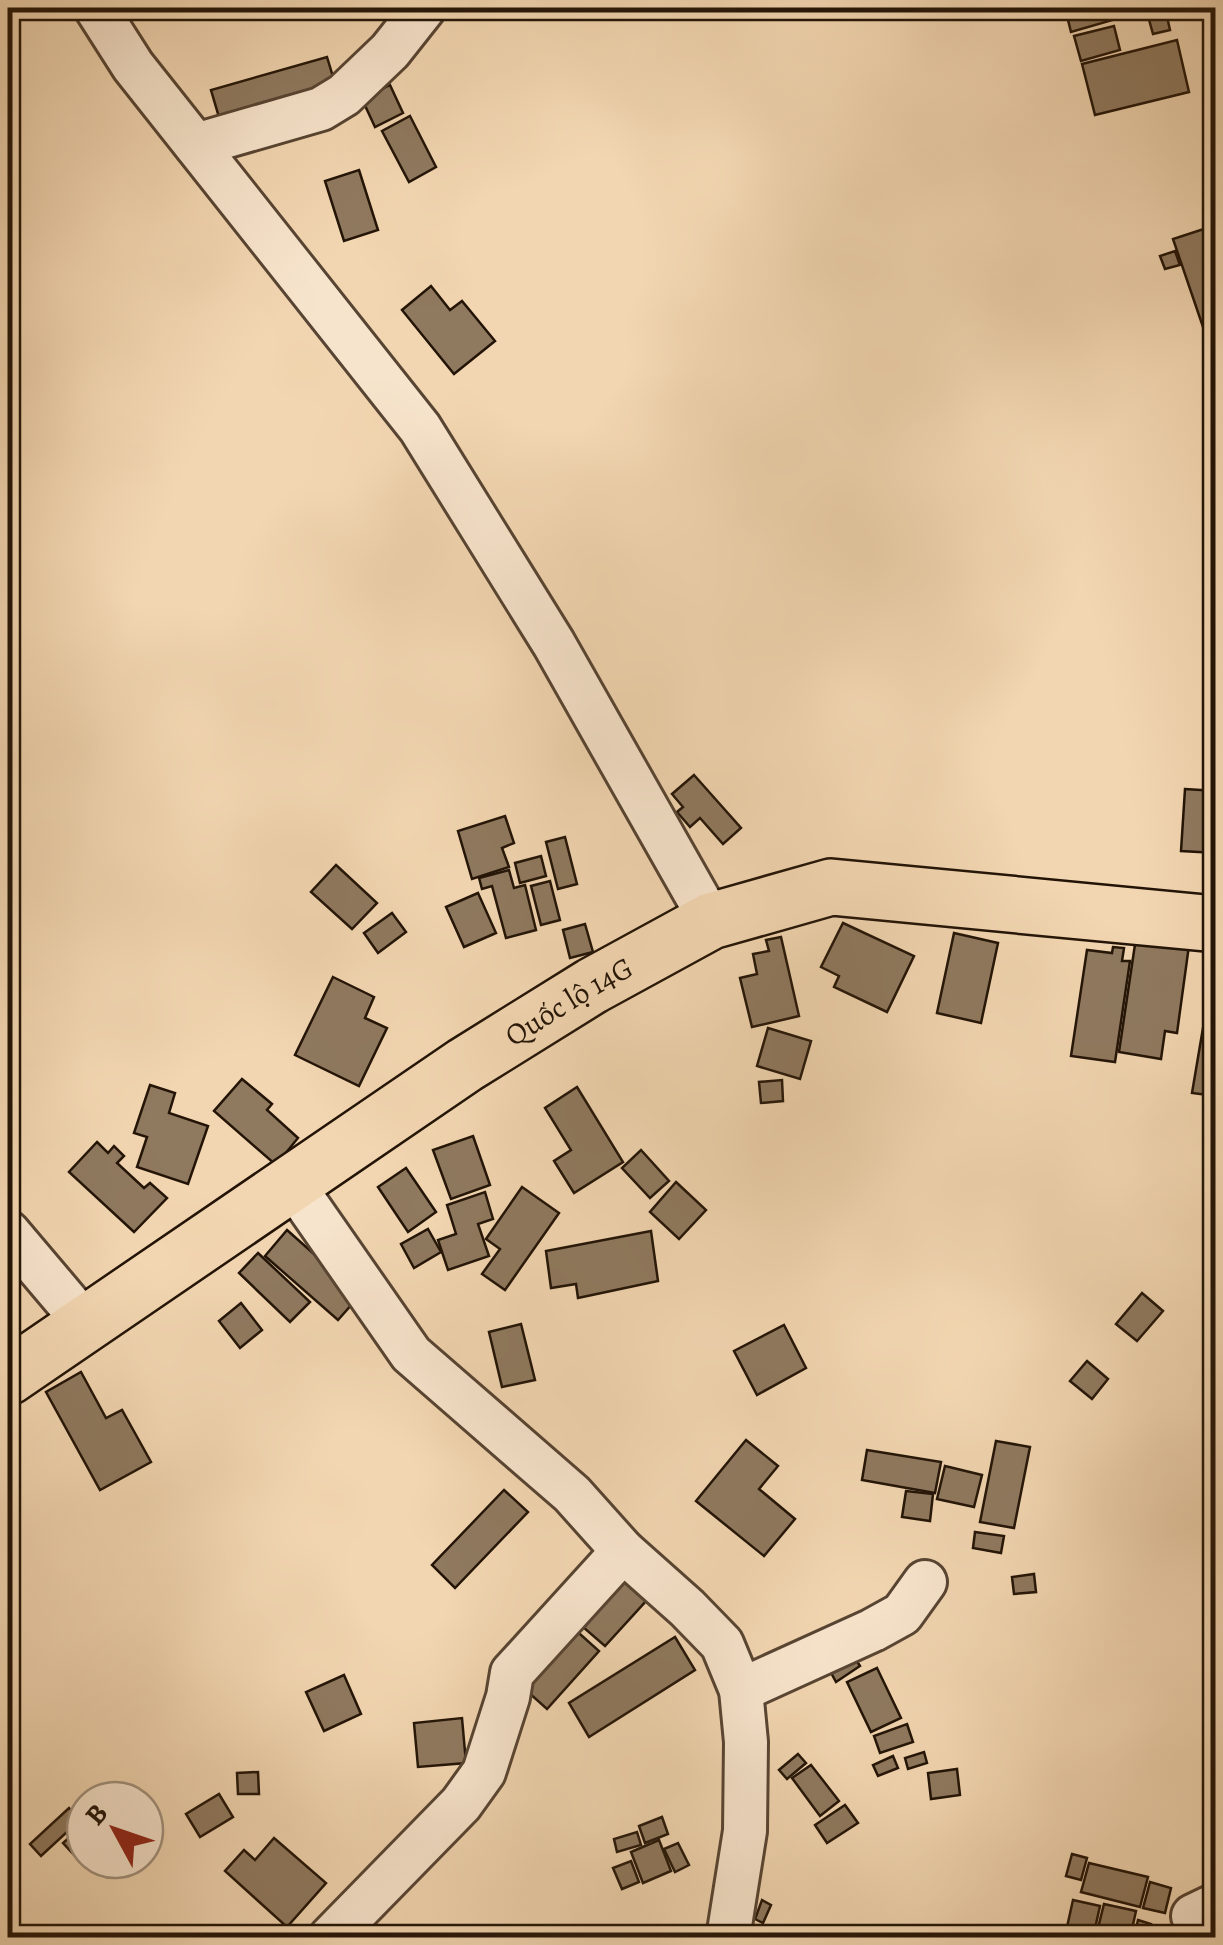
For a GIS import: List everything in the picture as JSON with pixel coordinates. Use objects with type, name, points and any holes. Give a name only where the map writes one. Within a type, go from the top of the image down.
[{"type":"main road","name":"Quốc lộ 14G","points":[[8,1377],[466,1064],[576,996],[711,921],[831,887],[1216,924]]},
{"type":"street","points":[[96,8],[133,66],[420,428],[554,644],[711,921]]},
{"type":"street","points":[[196,145],[334,104],[390,51],[424,8]]},
{"type":"street","points":[[292,1182],[411,1354],[572,1494],[624,1552],[722,1644],[742,1690],[746,1742],[745,1831],[728,1938]]},
{"type":"street","points":[[8,1232],[86,1323]]},
{"type":"street","points":[[330,1938],[461,1804],[484,1772],[512,1673],[624,1552]]},
{"type":"street","points":[[742,1690],[902,1614],[924,1582]]},
{"type":"building","points":[[1120,8],[1123,17],[1071,32],[1068,20]]},
{"type":"building","points":[[1166,12],[1170,30],[1153,34],[1148,16]]},
{"type":"building","points":[[1114,26],[1120,50],[1081,61],[1074,36]]},
{"type":"building","points":[[1177,40],[1189,92],[1095,115],[1082,64]]},
{"type":"building","points":[[327,57],[337,90],[221,124],[211,90]]},
{"type":"building","points":[[390,85],[403,113],[375,127],[362,99]]},
{"type":"building","points":[[410,116],[436,167],[409,182],[382,131]]},
{"type":"building","points":[[359,170],[378,230],[344,241],[325,181]]},
{"type":"building","points":[[1216,225],[1216,365],[1173,239]]},
{"type":"building","points":[[1175,251],[1180,265],[1165,269],[1160,256]]},
{"type":"building","points":[[431,286],[450,310],[462,301],[495,341],[454,374],[402,310]]},
{"type":"building","points":[[694,775],[741,828],[723,844],[700,818],[690,827],[677,812],[683,807],[672,794]]},
{"type":"building","points":[[1185,789],[1216,791],[1216,853],[1181,851]]},
{"type":"building","points":[[505,816],[514,843],[502,848],[509,867],[472,879],[458,831]]},
{"type":"building","points":[[565,837],[577,884],[558,889],[546,842]]},
{"type":"building","points":[[541,856],[546,876],[520,883],[515,863]]},
{"type":"building","points":[[336,865],[377,903],[352,929],[311,892]]},
{"type":"building","points":[[509,870],[514,888],[525,885],[536,930],[506,938],[492,886],[482,889],[479,878]]},
{"type":"building","points":[[550,881],[560,920],[541,925],[531,886]]},
{"type":"building","points":[[478,893],[496,933],[464,947],[446,907]]},
{"type":"building","points":[[392,913],[406,932],[378,953],[364,933]]},
{"type":"building","points":[[843,923],[914,956],[887,1012],[834,987],[839,976],[821,967]]},
{"type":"building","points":[[585,924],[593,952],[570,958],[563,930]]},
{"type":"building","points":[[1137,931],[1190,938],[1177,1033],[1165,1031],[1161,1059],[1119,1052]]},
{"type":"building","points":[[954,933],[998,943],[981,1023],[937,1013]]},
{"type":"building","points":[[781,937],[799,1016],[752,1027],[740,978],[757,974],[753,954],[769,951],[766,940]]},
{"type":"building","points":[[1113,947],[1124,948],[1122,961],[1130,961],[1115,1062],[1071,1056],[1087,950],[1112,953]]},
{"type":"building","points":[[1216,951],[1216,1096],[1192,1093]]},
{"type":"building","points":[[333,977],[374,997],[365,1018],[387,1028],[359,1086],[295,1055]]},
{"type":"building","points":[[768,1028],[811,1041],[800,1079],[757,1066]]},
{"type":"building","points":[[242,1079],[272,1104],[267,1110],[298,1138],[276,1165],[214,1111]]},
{"type":"building","points":[[782,1080],[783,1101],[761,1103],[759,1082]]},
{"type":"building","points":[[150,1085],[175,1093],[169,1113],[208,1126],[188,1184],[137,1167],[147,1137],[134,1133]]},
{"type":"building","points":[[577,1087],[623,1162],[574,1193],[554,1161],[571,1150],[545,1108]]},
{"type":"building","points":[[473,1136],[490,1185],[451,1199],[433,1150]]},
{"type":"building","points":[[97,1142],[108,1153],[114,1146],[124,1156],[117,1163],[144,1188],[150,1183],[167,1198],[134,1232],[69,1172]]},
{"type":"building","points":[[641,1150],[669,1181],[650,1198],[622,1168]]},
{"type":"building","points":[[406,1168],[436,1212],[408,1232],[378,1187]]},
{"type":"building","points":[[676,1182],[706,1210],[679,1239],[650,1212]]},
{"type":"building","points":[[522,1187],[559,1213],[505,1290],[482,1274],[500,1249],[486,1239]]},
{"type":"building","points":[[485,1192],[493,1219],[478,1224],[489,1256],[448,1270],[438,1240],[456,1234],[447,1205]]},
{"type":"building","points":[[428,1229],[441,1252],[414,1268],[401,1244]]},
{"type":"building","points":[[287,1230],[360,1295],[338,1320],[265,1256]]},
{"type":"building","points":[[651,1231],[658,1281],[578,1298],[576,1284],[551,1288],[546,1251]]},
{"type":"building","points":[[258,1253],[310,1302],[290,1322],[239,1273]]},
{"type":"building","points":[[1142,1293],[1163,1311],[1137,1341],[1116,1324]]},
{"type":"building","points":[[241,1303],[262,1330],[240,1348],[219,1321]]},
{"type":"building","points":[[521,1324],[535,1380],[502,1387],[489,1332]]},
{"type":"building","points":[[784,1325],[806,1368],[757,1395],[734,1351]]},
{"type":"building","points":[[1087,1361],[1108,1379],[1092,1399],[1070,1381]]},
{"type":"building","points":[[81,1372],[106,1418],[122,1410],[151,1462],[100,1490],[46,1392]]},
{"type":"building","points":[[746,1440],[778,1466],[759,1489],[795,1519],[764,1556],[696,1501]]},
{"type":"building","points":[[996,1441],[1030,1447],[1014,1528],[980,1522]]},
{"type":"building","points":[[867,1450],[941,1462],[935,1493],[862,1480]]},
{"type":"building","points":[[945,1466],[982,1475],[974,1507],[937,1499]]},
{"type":"building","points":[[504,1490],[528,1512],[455,1588],[432,1565]]},
{"type":"building","points":[[906,1491],[933,1494],[930,1521],[902,1517]]},
{"type":"building","points":[[975,1532],[1004,1536],[1001,1553],[973,1548]]},
{"type":"building","points":[[629,1564],[657,1589],[605,1646],[576,1621]]},
{"type":"building","points":[[1034,1574],[1036,1592],[1014,1594],[1012,1577]]},
{"type":"building","points":[[571,1626],[599,1651],[547,1709],[519,1684]]},
{"type":"building","points":[[675,1637],[695,1670],[589,1737],[569,1703]]},
{"type":"building","points":[[852,1654],[860,1666],[836,1682],[829,1669]]},
{"type":"building","points":[[877,1668],[901,1718],[871,1732],[847,1682]]},
{"type":"building","points":[[344,1675],[361,1714],[324,1731],[306,1692]]},
{"type":"building","points":[[462,1718],[466,1763],[418,1767],[414,1723]]},
{"type":"building","points":[[907,1724],[913,1742],[880,1753],[874,1736]]},
{"type":"building","points":[[924,1752],[927,1763],[908,1769],[905,1758]]},
{"type":"building","points":[[798,1754],[806,1763],[787,1779],[779,1770]]},
{"type":"building","points":[[893,1756],[898,1768],[878,1776],[873,1765]]},
{"type":"building","points":[[811,1765],[839,1801],[820,1816],[792,1778]]},
{"type":"building","points":[[957,1769],[960,1795],[931,1799],[928,1773]]},
{"type":"building","points":[[258,1772],[259,1794],[238,1794],[237,1773]]},
{"type":"building","points":[[219,1794],[233,1817],[200,1837],[186,1814]]},
{"type":"building","points":[[845,1805],[858,1823],[827,1843],[815,1825]]},
{"type":"building","points":[[65,1812],[65,1834],[41,1856],[30,1844]]},
{"type":"building","points":[[662,1817],[668,1834],[645,1843],[639,1826]]},
{"type":"building","points":[[637,1832],[641,1845],[617,1852],[614,1839]]},
{"type":"building","points":[[274,1838],[326,1883],[287,1927],[225,1871],[244,1850],[255,1860]]},
{"type":"building","points":[[659,1840],[671,1871],[643,1883],[631,1852]]},
{"type":"building","points":[[678,1843],[689,1865],[675,1872],[664,1849]]},
{"type":"building","points":[[1072,1854],[1087,1858],[1081,1880],[1066,1876]]},
{"type":"building","points":[[631,1861],[639,1882],[622,1889],[613,1868]]},
{"type":"building","points":[[1089,1863],[1148,1877],[1140,1907],[1081,1892]]},
{"type":"building","points":[[1150,1882],[1171,1888],[1165,1913],[1143,1908]]},
{"type":"building","points":[[762,1900],[771,1905],[763,1923],[755,1919]]},
{"type":"building","points":[[1073,1900],[1100,1906],[1094,1933],[1067,1927]]},
{"type":"building","points":[[1104,1904],[1136,1911],[1130,1938],[1097,1932]]},
{"type":"building","points":[[1138,1920],[1151,1924],[1147,1938],[1134,1938]]}]
